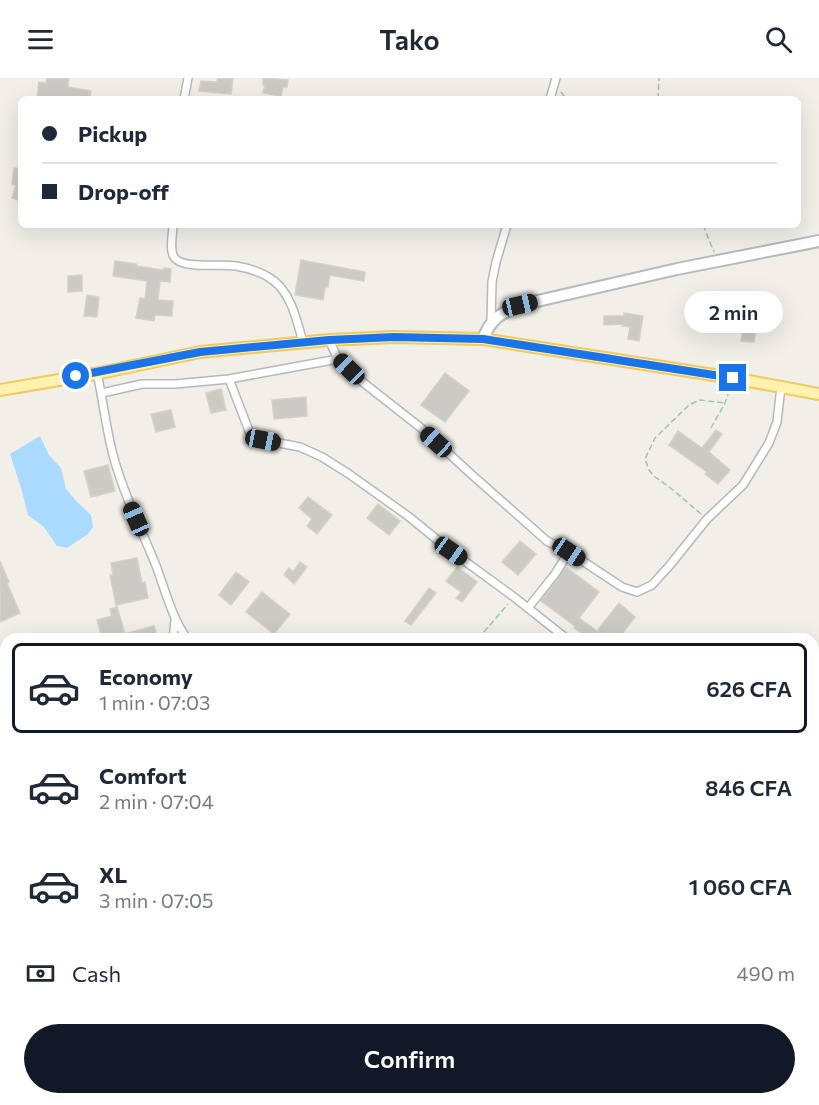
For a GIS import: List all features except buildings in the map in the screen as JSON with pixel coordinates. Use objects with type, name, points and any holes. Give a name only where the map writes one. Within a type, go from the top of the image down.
[{"type":"main road","points":[[0,390],[200,352],[303,342],[394,337],[483,339],[733,378],[819,394]]},
{"type":"street","points":[[185,96],[188,78]]},
{"type":"street","points":[[551,96],[556,78]]},
{"type":"street","points":[[173,228],[173,253],[179,262],[234,265],[275,281],[293,310],[303,342]]},
{"type":"street","points":[[491,322],[492,282],[506,228]]},
{"type":"street","points":[[483,339],[491,322],[504,312],[520,305],[654,274],[819,241]]},
{"type":"street","points":[[329,340],[338,359],[360,380],[421,428],[547,541],[569,552],[622,587],[637,592],[652,585],[707,519],[743,485],[769,443],[777,422],[781,387]]},
{"type":"street","points":[[102,393],[142,384],[175,384],[229,379],[338,359]]},
{"type":"street","points":[[97,373],[113,454],[122,484],[175,620],[183,633]]},
{"type":"street","points":[[229,379],[251,436],[300,447],[322,457],[356,478],[559,633]]},
{"type":"street","points":[[528,608],[569,552]]},
{"type":"street","points":[[174,633],[175,620]]},
{"type":"path","points":[[658,96],[659,78]]},
{"type":"path","points":[[704,228],[718,261]]},
{"type":"path","points":[[711,428],[725,403],[733,378]]},
{"type":"path","points":[[707,519],[654,476],[645,459],[655,438],[689,405],[700,400],[725,403]]},
{"type":"path","points":[[483,633],[514,597]]},
{"type":"water","points":[[40,436],[49,455],[61,468],[66,489],[91,515],[93,527],[88,534],[67,548],[57,546],[44,527],[28,515],[10,454]]},
{"type":"route","points":[[76,376],[200,352],[329,340],[394,337],[483,339],[733,378]]}]
